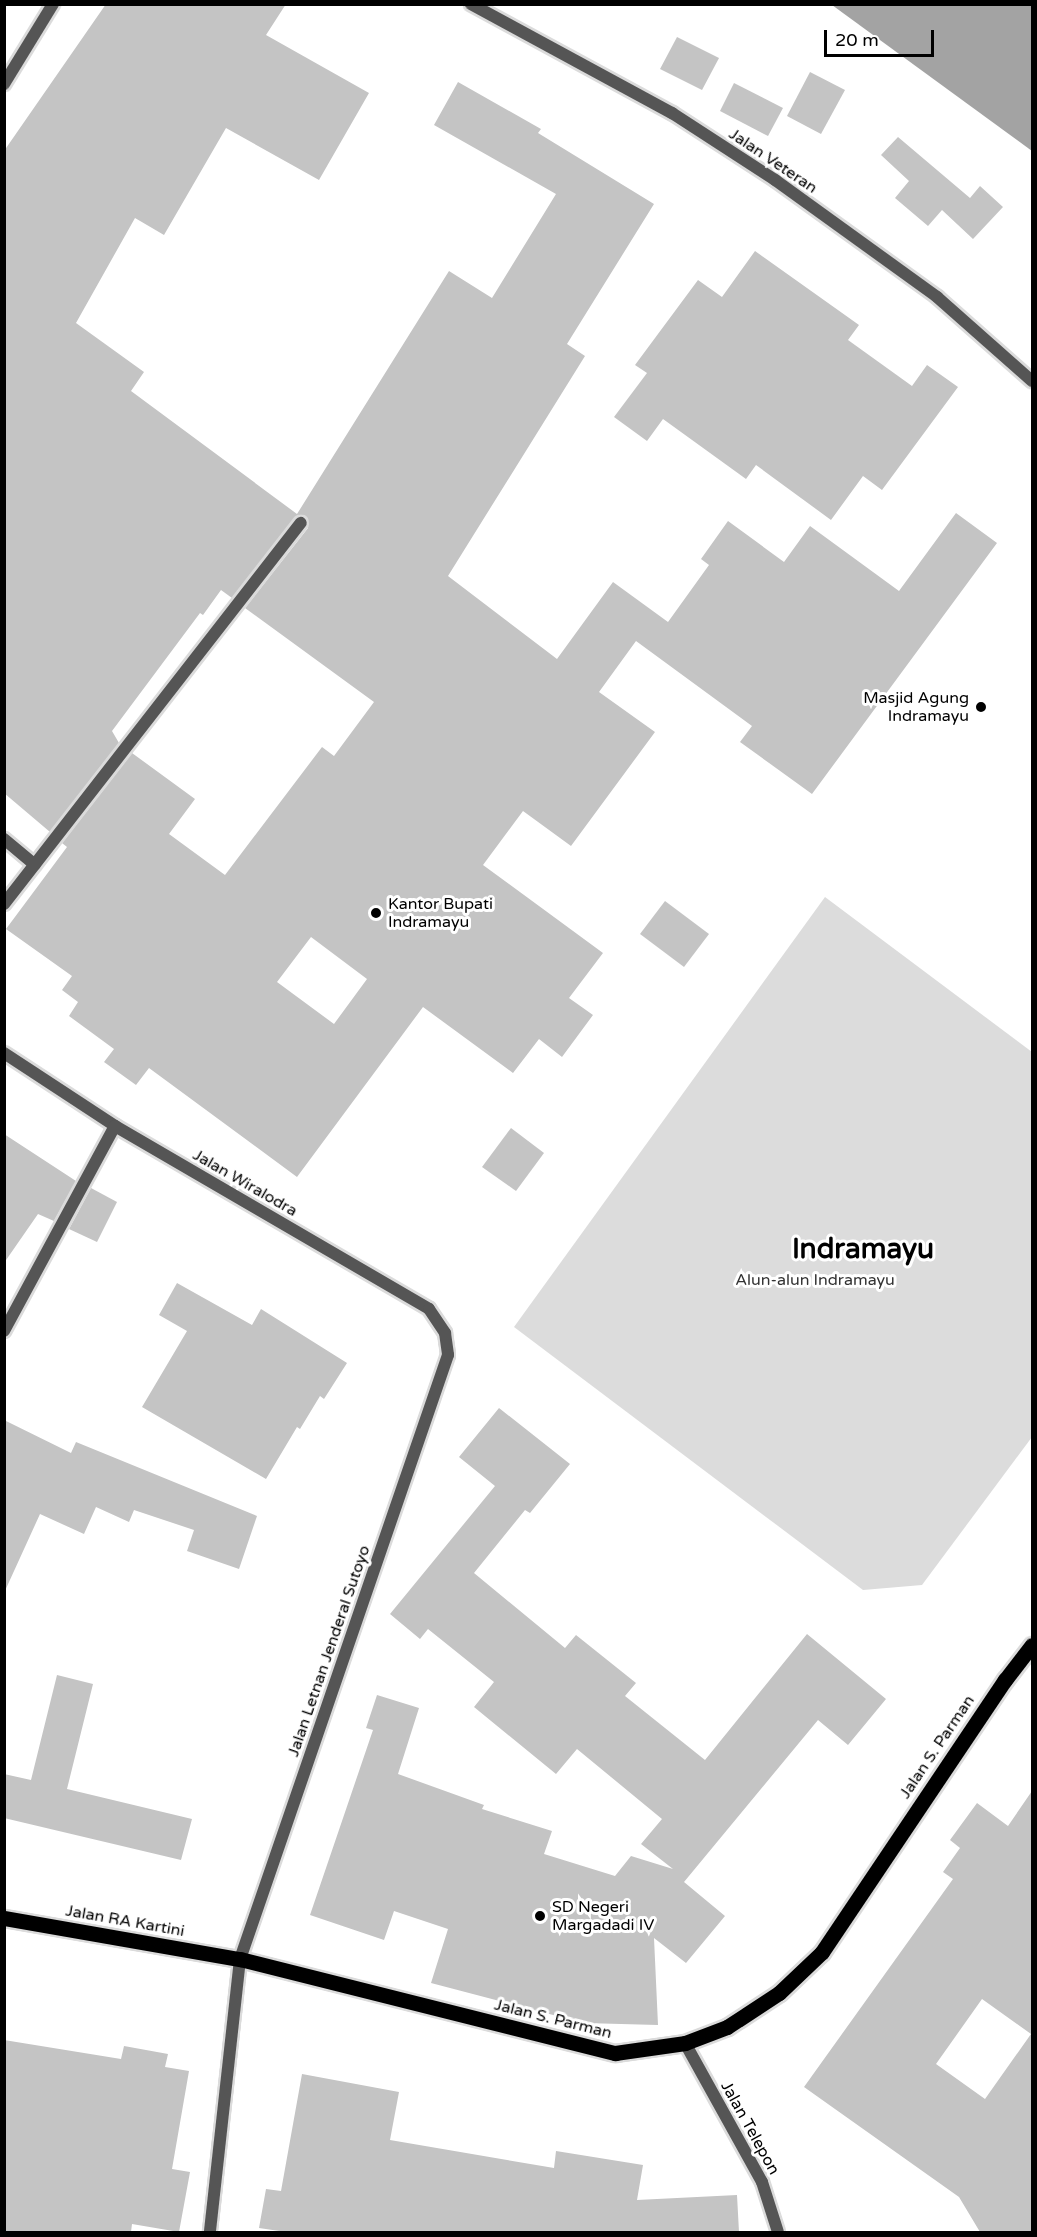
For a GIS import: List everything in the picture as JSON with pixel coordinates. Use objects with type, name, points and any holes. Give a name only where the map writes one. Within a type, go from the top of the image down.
[{"type":"main road","name":"Jalan S. Parman","points":[[240,1959],[615,2054],[685,2043],[727,2027],[779,1994],[822,1952],[1005,1680],[1032,1645]]},
{"type":"main road","name":"Jalan RA Kartini","points":[[4,1918],[240,1959]]},
{"type":"street","points":[[4,84],[53,4]]},
{"type":"street","name":"Jalan Veteran","points":[[471,4],[672,113],[775,180],[938,297],[1032,381]]},
{"type":"street","points":[[4,904],[301,524]]},
{"type":"street","points":[[4,839],[35,866]]},
{"type":"street","name":"Jalan Wiralodra","points":[[4,1053],[115,1126],[429,1309],[445,1334],[448,1355]]},
{"type":"street","points":[[4,1331],[115,1126]]},
{"type":"street","name":"Jalan Letnan Jenderal Sutoyo","points":[[210,2232],[240,1959],[448,1355]]},
{"type":"street","name":"Jalan Telepon","points":[[685,2043],[762,2181],[778,2232]]},
{"type":"green space","name":"Alun-alun Indramayu","points":[[825,897],[1032,1052],[1032,1437],[922,1585],[863,1590],[514,1327]]},
{"type":"shaded area","points":[[832,5],[1032,5],[1032,151]]},
{"type":"building","points":[[106,4],[286,4],[266,35],[369,93],[319,180],[226,128],[164,235],[135,218],[76,323],[144,372],[131,391],[297,514],[449,271],[492,298],[556,194],[434,125],[458,82],[541,129],[538,133],[654,204],[567,344],[585,356],[448,576],[557,659],[613,582],[668,622],[709,565],[701,559],[728,521],[784,562],[810,526],[899,591],[956,513],[997,543],[812,794],[740,742],[752,726],[636,641],[599,692],[655,732],[571,846],[523,811],[483,865],[603,953],[569,998],[593,1015],[562,1057],[539,1039],[513,1073],[423,1007],[297,1177],[149,1068],[136,1085],[104,1062],[114,1049],[69,1016],[78,1002],[62,990],[72,976],[6,929],[67,847],[62,843],[132,753],[195,799],[169,834],[225,875],[322,747],[334,756],[374,702],[245,608],[308,528],[308,519],[298,515],[232,598],[221,590],[203,615],[200,613],[112,731],[119,743],[50,832],[4,793],[4,151]],"holes":[[[311,937],[367,979],[334,1024],[277,982]]]},
{"type":"building","points":[[677,37],[719,58],[702,90],[660,69]]},
{"type":"building","points":[[810,72],[845,90],[821,134],[787,116]]},
{"type":"building","points":[[734,83],[783,108],[768,136],[720,111]]},
{"type":"building","points":[[898,137],[970,198],[980,186],[1003,207],[973,239],[942,210],[928,226],[895,198],[909,181],[881,155]]},
{"type":"building","points":[[755,251],[859,325],[848,340],[912,386],[927,365],[958,387],[882,490],[863,476],[831,520],[756,465],[746,479],[663,419],[647,441],[614,417],[647,373],[635,365],[698,280],[722,297]]},
{"type":"building","points":[[665,901],[709,934],[684,967],[640,934]]},
{"type":"building","points":[[511,1128],[544,1153],[516,1191],[482,1167]]},
{"type":"building","points":[[4,1134],[76,1181],[54,1221],[38,1214],[4,1263]]},
{"type":"building","points":[[91,1188],[117,1202],[97,1242],[69,1229]]},
{"type":"building","points":[[177,1283],[252,1325],[261,1309],[347,1363],[324,1399],[320,1396],[300,1429],[297,1427],[266,1479],[142,1407],[187,1331],[159,1315]]},
{"type":"building","points":[[499,1408],[570,1464],[530,1513],[525,1510],[474,1573],[565,1648],[576,1635],[636,1683],[625,1696],[705,1760],[807,1634],[886,1699],[848,1745],[818,1720],[684,1882],[725,1916],[686,1963],[654,1938],[658,2025],[584,2023],[431,1983],[448,1929],[394,1911],[384,1940],[310,1915],[373,1730],[366,1728],[377,1695],[419,1708],[398,1774],[484,1805],[482,1809],[552,1831],[544,1854],[615,1876],[631,1856],[673,1869],[641,1844],[662,1819],[577,1749],[556,1774],[474,1707],[494,1682],[428,1629],[420,1639],[390,1614],[495,1486],[459,1457]]},
{"type":"building","points":[[4,1420],[71,1453],[76,1442],[257,1516],[239,1569],[187,1551],[194,1530],[134,1510],[129,1522],[96,1507],[84,1534],[40,1514],[4,1593]]},
{"type":"building","points":[[57,1675],[93,1684],[67,1789],[192,1819],[181,1860],[4,1818],[4,1774],[31,1780]]},
{"type":"building","points":[[1032,1791],[1032,2232],[980,2232],[959,2197],[804,2087],[953,1879],[943,1872],[960,1848],[950,1840],[977,1803],[1008,1826]],"holes":[[[982,1999],[1031,2034],[985,2099],[936,2064]]]},
{"type":"building","points":[[4,2040],[121,2059],[124,2046],[168,2054],[165,2067],[189,2071],[172,2169],[190,2172],[179,2232],[132,2224],[131,2232],[4,2232]]},
{"type":"building","points":[[302,2074],[399,2092],[390,2140],[554,2168],[556,2151],[643,2165],[637,2200],[737,2195],[739,2232],[286,2232],[259,2228],[266,2189],[281,2191]]},
{"type":"place","name":"Masjid Agung Indramayu","points":[[981,707]]},
{"type":"place","name":"Kantor Bupati Indramayu","points":[[376,913]]},
{"type":"place","name":"SD Negeri Margadadi IV","points":[[540,1916]]},
{"type":"district","name":"Indramayu","points":[[863,1249]]}]
